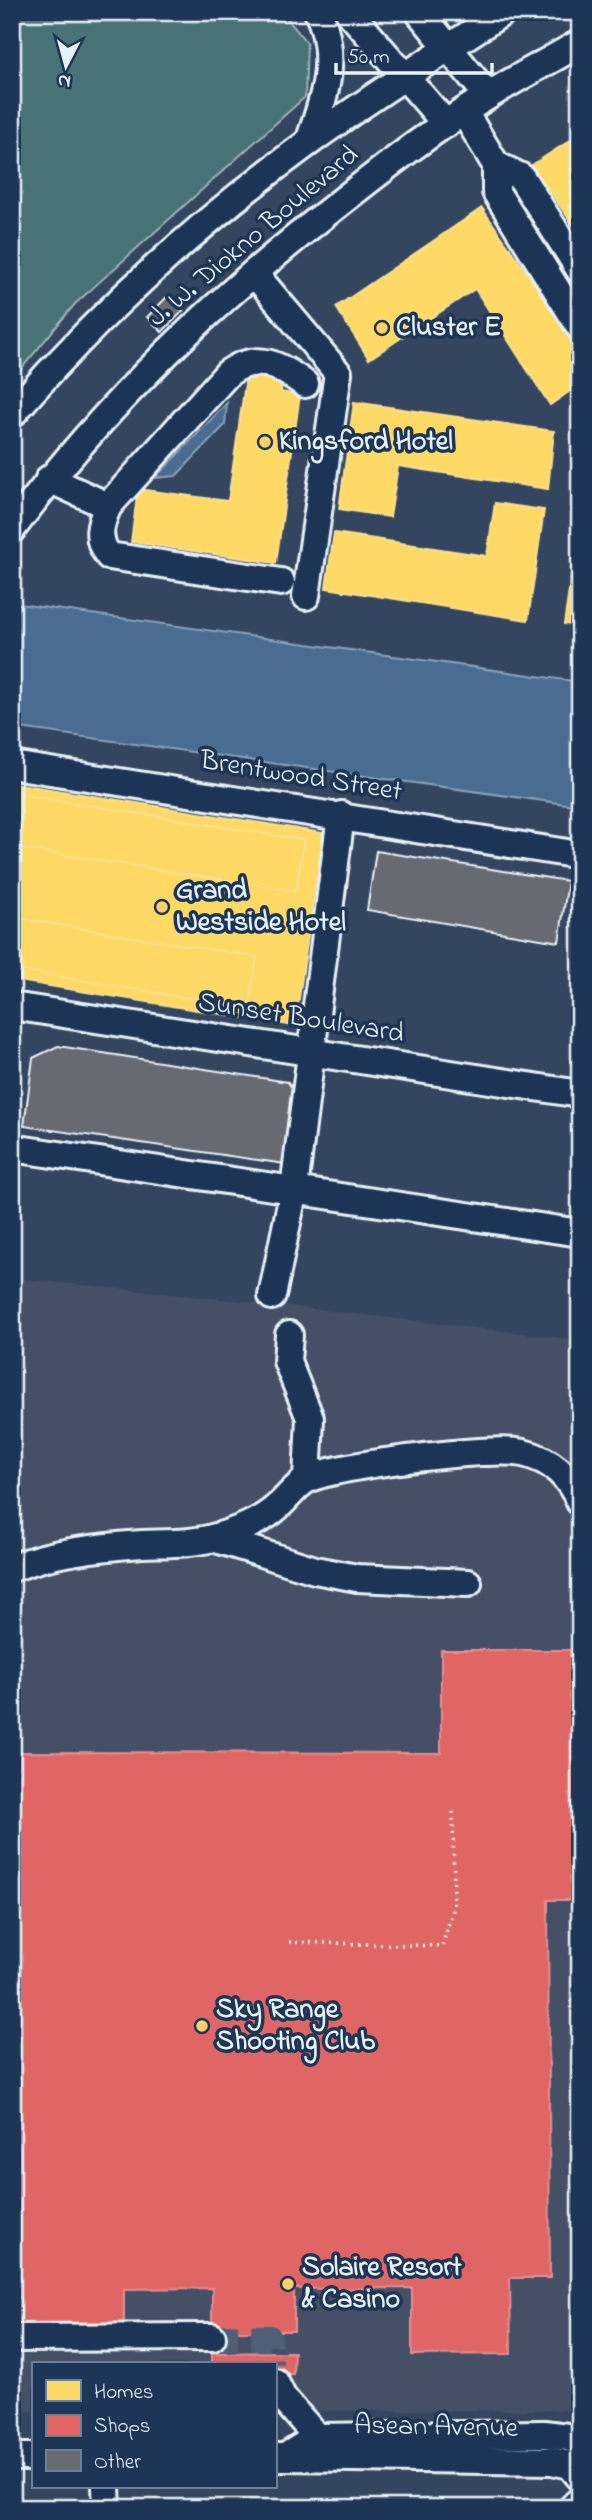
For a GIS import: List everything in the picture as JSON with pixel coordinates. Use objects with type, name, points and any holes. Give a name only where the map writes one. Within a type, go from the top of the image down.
[{"type":"street","points":[[309,142],[323,103],[330,61],[318,12]]},
{"type":"street","points":[[349,12],[405,78],[455,118],[496,164],[521,177],[580,270]]},
{"type":"street","points":[[419,12],[488,96]]},
{"type":"street","name":"J. W. Diokno Boulevard","points":[[12,414],[50,371],[125,298],[210,223],[309,142],[503,12]]},
{"type":"street","name":"J. W. Diokno Boulevard","points":[[12,529],[90,429],[174,345],[254,273],[367,181],[455,118],[580,43]]},
{"type":"street","points":[[496,164],[496,192],[578,320]]},
{"type":"street","points":[[254,273],[338,373],[306,596]]},
{"type":"street","points":[[281,582],[109,556],[102,548],[100,524],[108,506],[239,365],[260,360],[271,362],[305,384]]},
{"type":"street","points":[[49,479],[108,506]]},
{"type":"street","name":"Brentwood Street","points":[[12,765],[341,815],[580,855]]},
{"type":"street","points":[[272,1296],[295,1189],[341,815]]},
{"type":"street","name":"Sunset Boulevard","points":[[12,1006],[580,1094]]},
{"type":"street","points":[[12,1148],[580,1233]]},
{"type":"street","points":[[289,1335],[287,1361],[310,1418],[307,1479]]},
{"type":"street","points":[[12,1568],[29,1561],[114,1546],[213,1538],[248,1526],[274,1510],[307,1479],[376,1464],[454,1454],[522,1452],[552,1464],[571,1481],[580,1502]]},
{"type":"street","points":[[213,1538],[315,1570],[357,1578],[468,1583]]},
{"type":"street","points":[[12,2338],[212,2337]]},
{"type":"street","points":[[276,2384],[284,2398],[295,2449]]},
{"type":"street","name":"Asean Avenue","points":[[295,2449],[544,2434],[568,2437],[580,2442]]},
{"type":"street","name":"Asean Avenue","points":[[295,2449],[531,2445],[564,2448],[580,2457]]},
{"type":"street","name":"Asean Avenue","points":[[295,2449],[552,2461],[570,2465],[580,2477]]},
{"type":"street","points":[[12,2457],[32,2457]]},
{"type":"street","points":[[106,2488],[107,2508]]},
{"type":"path","points":[[289,1942],[442,1946],[454,1907],[453,1811]]},
{"type":"shaded area","name":"Solaire Resort & Casino","points":[[12,1278],[271,1304],[580,1340],[580,2410],[276,2411],[276,2362],[32,2362],[32,2411],[12,2411]]},
{"type":"green space","points":[[12,12],[282,12],[307,43],[305,97],[75,304],[12,380]]},
{"type":"water","points":[[227,403],[225,425],[176,476],[155,478]]},
{"type":"water","points":[[12,603],[580,682],[580,806],[12,727]]},
{"type":"building: Homes","points":[[580,134],[580,235],[532,165]]},
{"type":"building: Homes","name":"Cluster E","points":[[482,208],[580,350],[580,384],[550,405],[475,289],[369,359],[336,307]]},
{"type":"building: Homes","name":"Kingsford Hotel","points":[[247,370],[283,375],[281,392],[300,395],[276,563],[131,542],[138,489],[228,501]]},
{"type":"building: Homes","points":[[354,402],[554,431],[548,489],[398,466],[390,517],[339,509]]},
{"type":"building: Homes","points":[[495,503],[544,510],[528,620],[326,588],[334,533],[487,556]]},
{"type":"building: Homes","points":[[571,577],[580,578],[580,626],[564,624]]},
{"type":"building: Homes","name":"Grand Westside Hotel","points":[[12,783],[323,833],[295,1026],[12,980]]},
{"type":"building: Homes","points":[[12,793],[304,840],[296,891],[12,847]]},
{"type":"building: Homes","points":[[12,917],[257,957],[249,1008],[12,969]]},
{"type":"building: Shops","points":[[441,1650],[573,1650],[575,1900],[548,1900],[550,2278],[510,2278],[511,2354],[412,2355],[412,2288],[294,2289],[294,2331],[212,2331],[212,2288],[124,2289],[124,2331],[21,2331],[21,2298],[12,2298],[12,1752],[441,1753]]},
{"type":"building: Shops","points":[[294,2352],[293,2374],[276,2374],[276,2362],[212,2362],[212,2353]]},
{"type":"building: Other","points":[[168,296],[183,311],[162,332],[147,317]]},
{"type":"building: Other","points":[[376,851],[568,881],[559,942],[367,910]]},
{"type":"building: Other","points":[[58,1046],[288,1082],[299,1100],[292,1165],[24,1126],[33,1058]]},
{"type":"tunnel","points":[[212,2337],[269,2338],[270,2362]]},
{"type":"place","name":"Cluster E","points":[[382,328]]},
{"type":"place","name":"Kingsford Hotel","points":[[265,442]]},
{"type":"place","name":"Grand Westside Hotel","points":[[162,907]]},
{"type":"place","name":"Sky Range Shooting Club","points":[[202,2026]]},
{"type":"place","name":"Solaire Resort & Casino","points":[[288,2284]]}]
